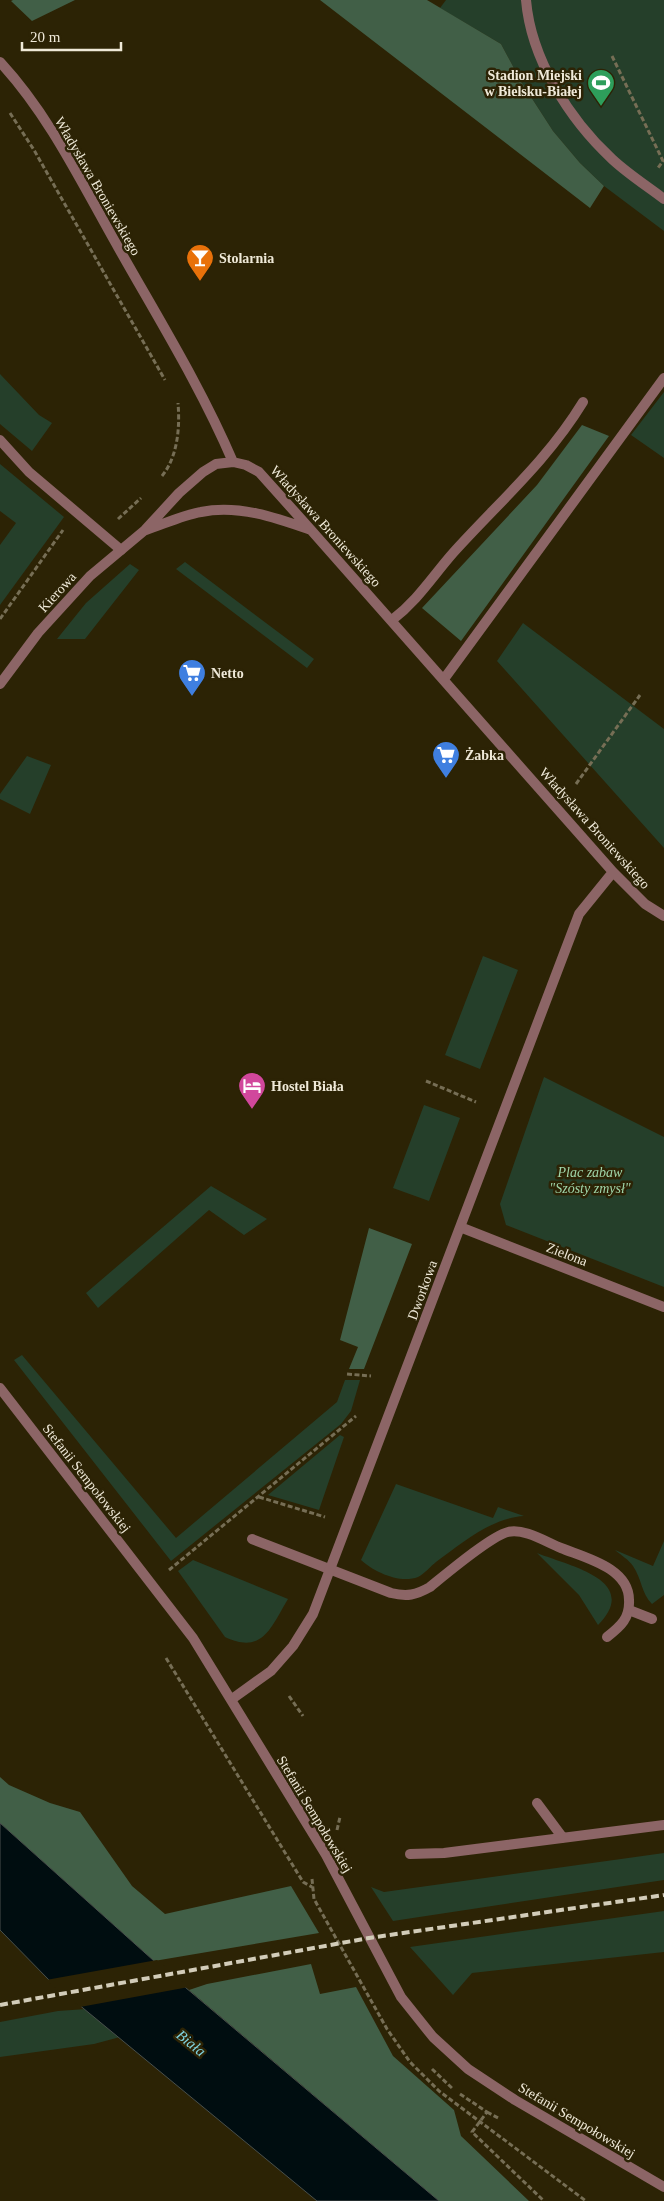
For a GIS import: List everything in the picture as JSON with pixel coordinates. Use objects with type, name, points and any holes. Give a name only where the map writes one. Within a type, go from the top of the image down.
[{"type":"street","points":[[526,0],[534,41],[557,89],[577,120],[613,160],[664,199]]},
{"type":"street","name":"Władysława Broniewskiego","points":[[0,62],[18,81],[56,136],[207,403],[233,462],[246,465],[259,472],[392,620],[613,872],[646,904],[664,916]]},
{"type":"street","points":[[444,679],[664,378]]},
{"type":"street","points":[[392,620],[410,606],[453,553],[532,471],[568,427],[583,402]]},
{"type":"street","points":[[0,440],[29,472],[121,550]]},
{"type":"street","name":"Kierowa","points":[[0,684],[38,633],[90,576],[145,530],[179,493],[203,472],[216,464],[233,462]]},
{"type":"street","name":"Kierowa","points":[[145,530],[202,511],[236,510],[270,516],[311,530]]},
{"type":"street","name":"Dworkowa","points":[[232,1699],[271,1671],[294,1646],[313,1614],[520,1064],[579,914],[613,872]]},
{"type":"street","name":"Zielona","points":[[460,1227],[664,1307]]},
{"type":"street","name":"Stefanii Sempołowskiej","points":[[0,1388],[193,1638],[326,1855],[401,1997],[433,2037],[468,2069],[515,2100],[664,2187]]},
{"type":"street","points":[[252,1539],[331,1568],[391,1593],[404,1596],[413,1595],[430,1586],[498,1536],[517,1532],[602,1565],[623,1580],[629,1596],[629,1610],[626,1620],[607,1637]]},
{"type":"street","points":[[629,1610],[652,1619]]},
{"type":"street","points":[[537,1803],[563,1838]]},
{"type":"street","points":[[410,1854],[444,1853],[664,1825]]},
{"type":"path","points":[[612,56],[663,161],[645,185]]},
{"type":"path","points":[[5,105],[34,150],[169,386]]},
{"type":"path","points":[[159,479],[165,472],[176,447],[180,423],[178,403],[174,395]]},
{"type":"path","points":[[102,533],[142,498]]},
{"type":"path","points":[[0,619],[77,512]]},
{"type":"path","points":[[576,784],[640,695]]},
{"type":"path","points":[[426,1081],[476,1102]]},
{"type":"path","points":[[347,1374],[371,1376]]},
{"type":"path","points":[[167,1572],[356,1416]]},
{"type":"path","points":[[258,1497],[325,1518]]},
{"type":"path","points":[[289,1696],[303,1716]]},
{"type":"green space","points":[[75,0],[32,21],[11,1]]},
{"type":"green space","points":[[320,0],[427,0],[501,44],[522,83],[553,131],[580,163],[604,186],[590,208]]},
{"type":"green space","name":"Stadion Miejski w Bielsku-Białej","points":[[446,0],[664,0],[664,231],[604,186],[580,163],[553,131],[522,83],[501,44],[440,8]]},
{"type":"green space","points":[[0,374],[39,415],[52,423],[32,451],[0,424]]},
{"type":"green space","points":[[664,392],[664,458],[631,435]]},
{"type":"green space","points":[[582,425],[609,436],[461,641],[422,608],[537,485]]},
{"type":"green space","points":[[0,464],[64,517],[0,605],[0,545],[16,523],[0,511]]},
{"type":"green space","points":[[185,562],[314,659],[307,668],[176,569]]},
{"type":"green space","points":[[130,564],[139,570],[85,639],[57,639],[86,603]]},
{"type":"green space","points":[[523,623],[664,729],[664,848],[497,661]]},
{"type":"green space","points":[[27,756],[51,765],[30,814],[0,799],[0,794]]},
{"type":"green space","points":[[483,956],[518,970],[480,1069],[445,1055]]},
{"type":"green space","name":"Plac zabaw \"Szósty zmysł\"","points":[[544,1077],[664,1137],[664,1287],[506,1225],[500,1204]]},
{"type":"green space","points":[[424,1105],[460,1118],[429,1201],[393,1188]]},
{"type":"green space","points":[[211,1186],[267,1219],[244,1235],[209,1210],[98,1308],[86,1293]]},
{"type":"green space","points":[[369,1228],[412,1244],[364,1369],[349,1369],[358,1347],[340,1340]]},
{"type":"green space","points":[[22,1355],[176,1538],[337,1402],[345,1380],[360,1380],[351,1411],[341,1424],[171,1561],[14,1360]]},
{"type":"green space","points":[[340,1435],[344,1437],[319,1510],[268,1495]]},
{"type":"green space","points":[[396,1484],[493,1518],[498,1507],[524,1516],[500,1521],[489,1526],[436,1562],[418,1577],[411,1579],[395,1578],[373,1569],[361,1560]]},
{"type":"green space","points":[[664,1541],[664,1595],[652,1604],[648,1600],[633,1566],[615,1550],[653,1566]]},
{"type":"green space","points":[[537,1553],[582,1570],[596,1577],[606,1586],[612,1597],[609,1610],[598,1625],[579,1595]]},
{"type":"green space","points":[[193,1560],[288,1599],[271,1628],[257,1640],[248,1643],[238,1642],[225,1637],[178,1571]]},
{"type":"green space","points":[[0,1777],[9,1785],[50,1803],[80,1812],[132,1886],[165,1914],[291,1886],[319,1933],[154,1961],[0,1823]]},
{"type":"green space","points":[[664,1853],[664,1880],[393,1921],[371,1887],[384,1892]]},
{"type":"green space","points":[[664,1911],[664,1952],[472,1973],[453,1995],[410,1947]]},
{"type":"green space","points":[[311,1964],[320,1994],[356,1987],[393,2056],[454,2110],[461,2136],[529,2201],[439,2201],[189,1990],[207,1984]]},
{"type":"green space","points":[[86,2009],[120,2037],[94,2044],[0,2057],[0,2022],[58,2011]]},
{"type":"water","name":"Biała","points":[[0,1823],[154,1961],[439,2201],[317,2201],[49,1980],[0,1930]]},
{"type":"pier","points":[[157,1960],[189,1987],[80,2007],[46,1980]]},
{"type":"railway","points":[[0,2005],[369,1938],[664,1895]]},
{"type":"place","name":"Stadion Miejski w Bielsku-Białej","points":[[601,107]]},
{"type":"place","name":"Stolarnia","points":[[200,282]]},
{"type":"place","name":"Netto","points":[[192,697]]},
{"type":"place","name":"Żabka","points":[[446,779]]},
{"type":"place","name":"Hostel Biała","points":[[252,1110]]}]
